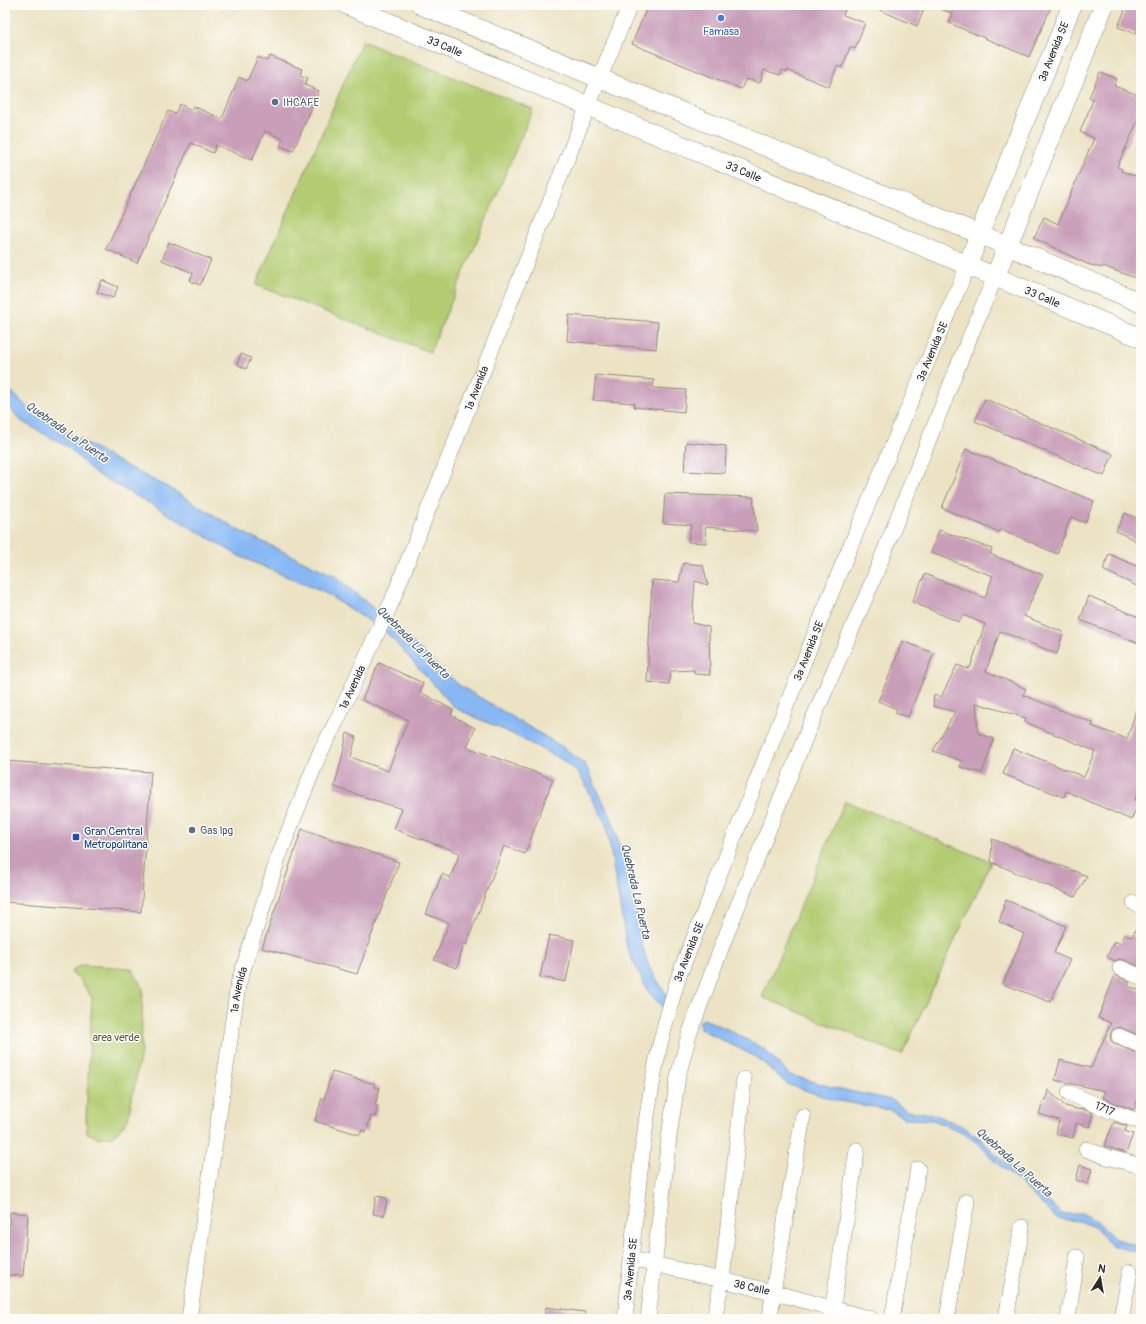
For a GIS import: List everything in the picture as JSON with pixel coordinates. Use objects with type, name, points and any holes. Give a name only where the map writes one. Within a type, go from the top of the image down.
[{"type":"main road","name":"33 Calle","points":[[347,5],[1141,338]]},
{"type":"main road","points":[[421,5],[1008,246],[1141,303]]},
{"type":"main road","name":"3a Avenida SE","points":[[968,265],[979,234],[1072,5]]},
{"type":"main road","points":[[996,277],[1104,5]]},
{"type":"street","name":"1a Avenida","points":[[189,1319],[238,984],[278,858],[319,755],[376,638],[392,601],[588,106],[630,5]]},
{"type":"street","name":"3a Avenida SE","points":[[625,1319],[644,1135],[656,1065],[668,1012],[680,973],[840,571],[968,265]]},
{"type":"street","points":[[648,1319],[669,1137],[678,1076],[689,1035],[722,943],[809,728],[870,585],[964,351],[996,277]]},
{"type":"street","points":[[1120,968],[1141,977]]},
{"type":"street","points":[[1119,1036],[1141,1046]]},
{"type":"street","points":[[714,1319],[722,1280],[744,1080]]},
{"type":"street","name":"1717","points":[[1069,1093],[1141,1122]]},
{"type":"street","points":[[770,1319],[803,1116]]},
{"type":"street","points":[[1086,1149],[1107,1157],[1141,1166]]},
{"type":"street","points":[[832,1314],[857,1150]]},
{"type":"street","points":[[892,1319],[918,1169]]},
{"type":"street","points":[[947,1319],[967,1201]]},
{"type":"street","points":[[1006,1319],[1022,1227]]},
{"type":"street","points":[[1068,1319],[1077,1257]]},
{"type":"street","name":"38 Calle","points":[[632,1259],[774,1292],[832,1314],[871,1319]]},
{"type":"street","points":[[1121,1319],[1130,1272]]},
{"type":"green space","points":[[362,41],[533,109],[430,352],[256,285]]},
{"type":"green space","points":[[845,801],[991,862],[902,1055],[762,997]]},
{"type":"green space","name":"area verde","points":[[82,965],[131,968],[143,988],[141,1053],[128,1119],[112,1136],[99,1138],[87,1133],[86,1118],[92,998],[80,980],[71,973],[74,969]]},
{"type":"water","name":"Quebrada La Puerta","points":[[5,385],[30,410],[113,459],[171,489],[242,532],[335,576],[392,624],[459,685],[564,748],[585,764],[612,820],[629,875],[642,945],[649,967],[671,1002],[662,1007],[647,990],[627,948],[606,824],[579,773],[559,758],[508,732],[455,708],[386,632],[325,593],[239,556],[158,508],[93,472],[68,447],[21,421],[5,402]]},
{"type":"water","points":[[704,1019],[727,1029],[764,1049],[790,1075],[835,1088],[892,1100],[907,1111],[933,1114],[960,1125],[981,1139],[996,1155],[1018,1172],[1061,1214],[1083,1214],[1097,1221],[1115,1239],[1141,1246],[1141,1253],[1113,1246],[1094,1227],[1080,1221],[1057,1219],[1014,1177],[992,1159],[978,1143],[958,1130],[933,1120],[905,1119],[891,1110],[834,1100],[787,1084],[758,1058],[700,1029],[699,1022]]},
{"type":"building","points":[[648,5],[684,5],[696,10],[698,5],[847,5],[843,15],[865,23],[855,49],[850,47],[842,68],[837,66],[829,87],[787,70],[787,72],[782,70],[780,75],[764,70],[760,83],[746,79],[741,89],[632,44]]},
{"type":"building","points":[[868,5],[926,5],[917,26]]},
{"type":"building","points":[[932,5],[1052,5],[1029,57],[949,23],[953,14]]},
{"type":"building","points":[[1127,5],[1141,11],[1141,22],[1136,34],[1118,27]]},
{"type":"building","points":[[270,56],[302,69],[300,75],[308,78],[305,85],[319,91],[293,151],[280,146],[283,139],[265,131],[252,160],[216,145],[213,153],[191,143],[137,263],[106,249],[168,111],[175,114],[180,104],[191,110],[193,106],[222,119],[239,77],[247,81],[258,57],[267,61]]},
{"type":"building","points":[[1100,72],[1117,79],[1114,86],[1141,96],[1141,121],[1138,120],[1117,167],[1122,169],[1121,171],[1141,178],[1141,280],[1103,266],[1102,268],[1087,264],[1034,238],[1044,217],[1058,224],[1094,138],[1080,132],[1093,100],[1089,98]]},
{"type":"building","points":[[169,242],[211,260],[200,285],[190,281],[193,273],[162,260]]},
{"type":"building","points":[[102,280],[118,287],[113,298],[97,292]]},
{"type":"building","points":[[569,315],[658,322],[656,349],[567,341]]},
{"type":"building","points":[[241,354],[251,358],[246,369],[237,364]]},
{"type":"building","points":[[596,375],[654,380],[653,388],[686,390],[684,412],[634,407],[635,403],[593,400]]},
{"type":"building","points":[[985,399],[1113,454],[1104,476],[975,421]]},
{"type":"building","points":[[686,442],[726,446],[725,473],[684,471]]},
{"type":"building","points":[[966,449],[1094,501],[1085,523],[1071,517],[1057,554],[1001,529],[999,532],[942,508]]},
{"type":"building","points":[[665,494],[753,497],[757,531],[705,527],[706,543],[688,542],[691,525],[663,523]]},
{"type":"building","points":[[1125,513],[1141,520],[1141,543],[1116,531]]},
{"type":"building","points":[[939,530],[992,549],[990,554],[1043,575],[1024,616],[1063,632],[1057,654],[1000,631],[986,671],[1026,689],[1023,695],[1093,723],[1092,726],[1127,739],[1139,701],[1141,702],[1141,783],[1135,800],[1139,802],[1131,820],[1066,791],[1064,797],[1003,774],[1013,748],[1084,777],[1095,751],[1025,722],[1026,718],[976,703],[978,733],[994,739],[982,773],[960,767],[962,761],[933,751],[955,712],[933,706],[934,695],[941,697],[957,665],[968,669],[968,667],[970,668],[985,624],[963,615],[959,622],[912,602],[925,574],[985,598],[993,576],[931,553]]},
{"type":"building","points":[[1109,554],[1141,568],[1141,588],[1103,570]]},
{"type":"building","points":[[683,563],[703,565],[708,585],[695,581],[692,623],[709,627],[710,675],[694,674],[694,670],[671,671],[669,684],[647,682],[652,580],[679,582]]},
{"type":"building","points":[[1089,596],[1141,618],[1141,644],[1080,620]]},
{"type":"building","points":[[902,641],[934,653],[908,717],[895,713],[897,709],[878,701],[893,667]]},
{"type":"building","points":[[379,663],[423,683],[420,692],[453,710],[451,715],[475,728],[467,747],[553,779],[525,854],[504,846],[466,945],[464,944],[457,968],[434,960],[449,923],[426,914],[442,874],[450,878],[460,853],[394,829],[402,809],[334,787],[347,733],[356,737],[351,757],[388,771],[408,720],[362,700]]},
{"type":"building","name":"Gran Central Metropolitana","points":[[5,761],[151,772],[141,912],[5,902]]},
{"type":"building","points":[[302,829],[399,862],[357,974],[262,948]]},
{"type":"building","points":[[992,839],[1087,876],[1075,897],[991,862]]},
{"type":"building","points":[[1006,900],[1066,926],[1054,953],[1070,960],[1050,1002],[1003,984],[1024,934],[999,922]]},
{"type":"building","points":[[1141,918],[1141,967],[1124,960],[1119,959],[1115,961],[1107,957],[1114,941],[1121,944],[1125,934],[1132,937]]},
{"type":"building","points":[[549,935],[574,940],[566,982],[540,977]]},
{"type":"building","points":[[1115,975],[1130,982],[1128,986],[1141,991],[1141,1036],[1119,1027],[1113,1029],[1110,1036],[1111,1041],[1115,1044],[1141,1055],[1141,1091],[1134,1110],[1103,1098],[1105,1091],[1055,1080],[1060,1060],[1091,1068],[1111,1023],[1098,1018]]},
{"type":"building","points":[[332,1072],[375,1084],[374,1087],[380,1088],[375,1105],[378,1106],[375,1117],[371,1116],[366,1132],[362,1130],[360,1135],[315,1121],[322,1098],[324,1099]]},
{"type":"building","points":[[1048,1090],[1065,1106],[1080,1110],[1081,1108],[1093,1113],[1089,1127],[1076,1123],[1073,1138],[1056,1134],[1059,1120],[1039,1114],[1044,1099],[1046,1100]]},
{"type":"building","points":[[1114,1122],[1127,1126],[1125,1131],[1133,1134],[1126,1153],[1104,1146]]},
{"type":"building","points":[[1080,1165],[1092,1169],[1088,1184],[1076,1180]]},
{"type":"building","points":[[376,1196],[387,1198],[384,1216],[373,1214]]},
{"type":"building","points":[[10,1212],[28,1214],[23,1276],[5,1275]]},
{"type":"building","points":[[546,1307],[585,1312],[585,1319],[544,1319]]},
{"type":"place","name":"Famasa","points":[[721,18]]},
{"type":"place","name":"IHCAFE","points":[[275,102]]},
{"type":"place","name":"Gas lpg","points":[[192,830]]},
{"type":"place","name":"Gran Central Metropolitana","points":[[76,837]]}]
